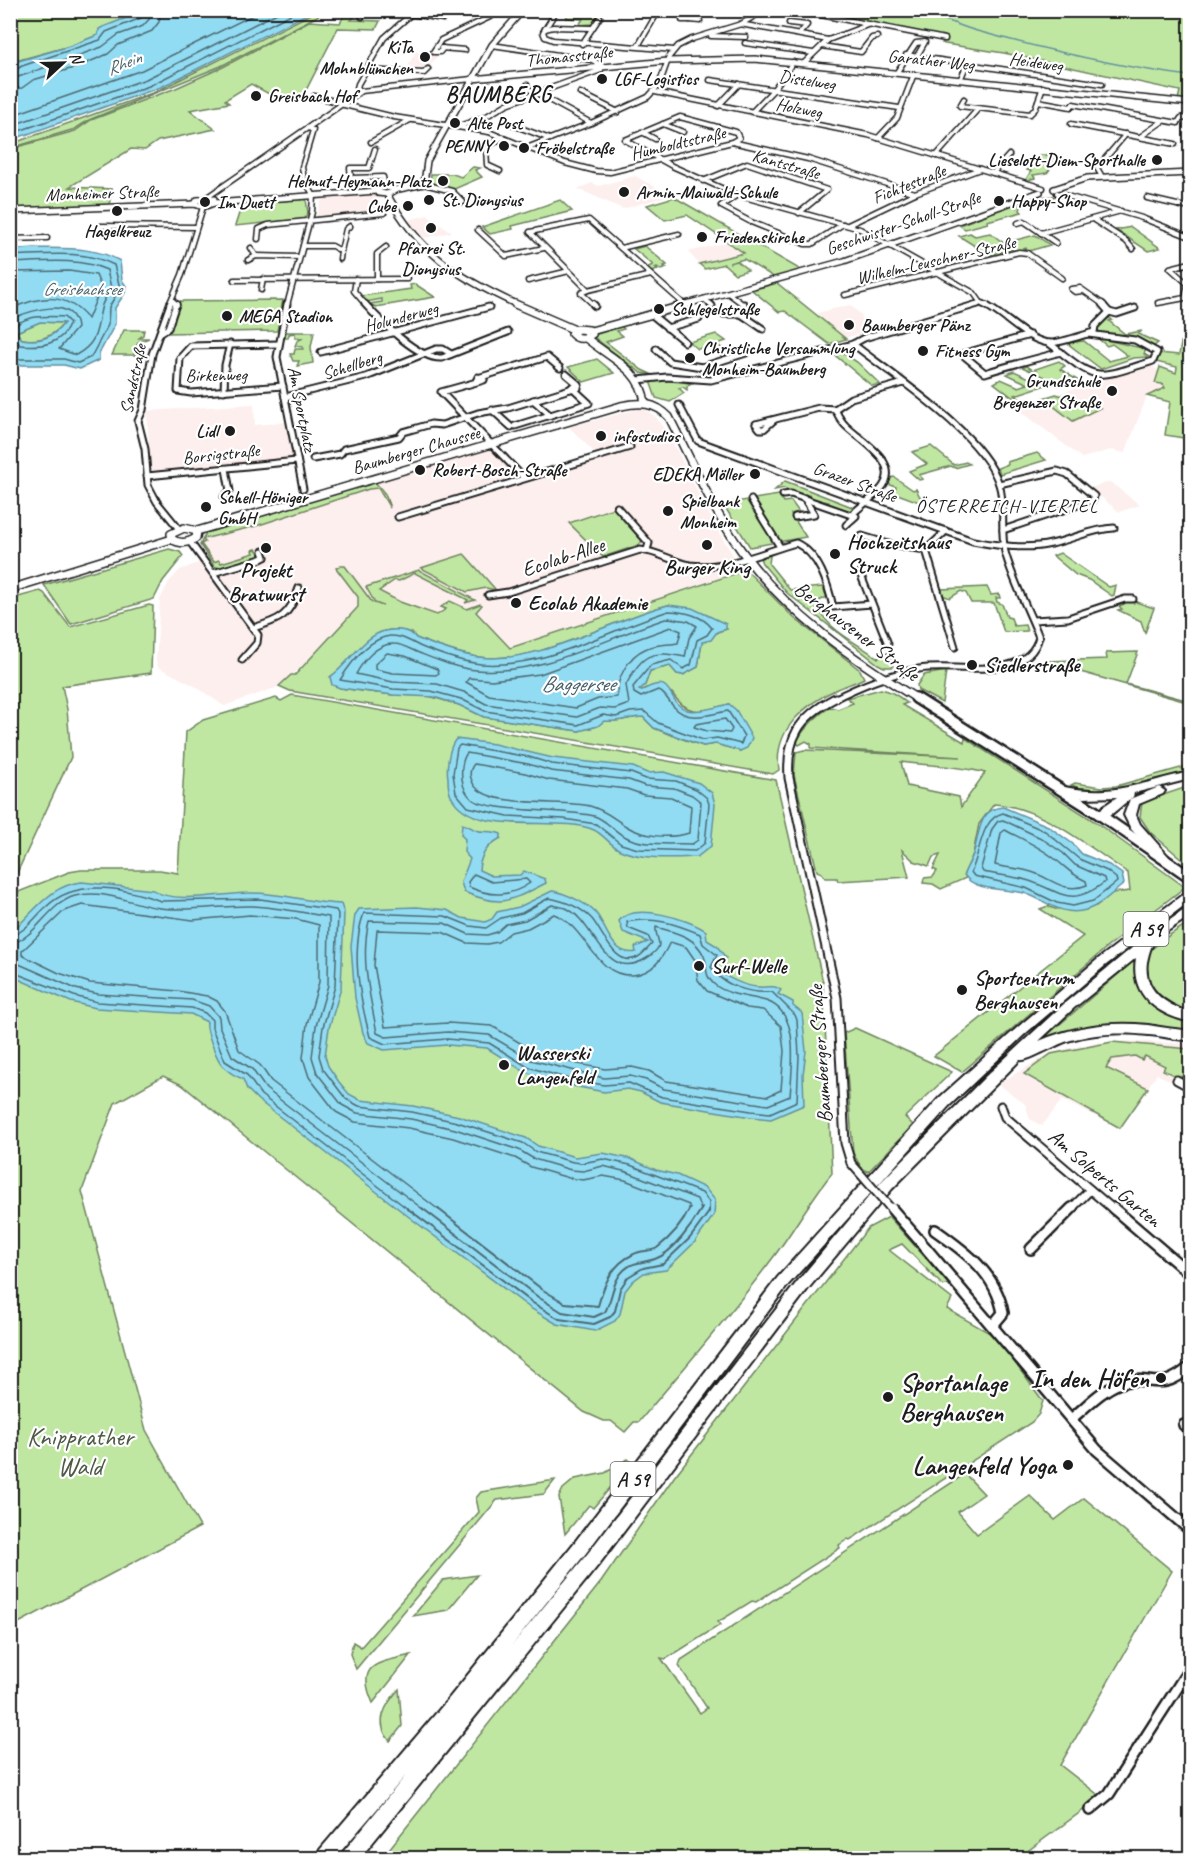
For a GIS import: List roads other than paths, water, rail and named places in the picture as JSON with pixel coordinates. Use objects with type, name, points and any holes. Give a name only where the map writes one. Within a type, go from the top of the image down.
[{"type":"highway","points":[[1103,816],[1114,814],[1132,797],[1191,776]]},
{"type":"highway","points":[[1064,791],[1095,797],[1132,797],[1191,783]]},
{"type":"highway","points":[[1132,797],[1130,816],[1135,826],[1163,857]]},
{"type":"highway","name":"A 59","points":[[324,1858],[456,1703],[573,1557],[783,1281],[929,1119],[1022,1030],[1102,962],[1191,895]]},
{"type":"highway","name":"A 59","points":[[349,1858],[586,1568],[810,1277],[887,1185],[991,1079],[1070,1005],[1148,941],[1191,910]]},
{"type":"highway","points":[[1148,941],[1138,967],[1144,988],[1155,1002],[1191,1018]]},
{"type":"highway","points":[[991,1079],[1031,1051],[1074,1035],[1101,1030],[1126,1029],[1191,1035]]},
{"type":"street","points":[[424,184],[427,177],[424,167],[451,126],[472,79],[492,45],[523,10]]},
{"type":"street","points":[[557,10],[543,34],[549,39],[582,45],[608,43],[674,50]]},
{"type":"street","points":[[638,46],[659,10]]},
{"type":"street","points":[[690,20],[691,10]]},
{"type":"street","points":[[741,10],[765,11]]},
{"type":"street","points":[[795,10],[945,39]]},
{"type":"street","points":[[753,11],[758,15]]},
{"type":"street","points":[[529,147],[618,112],[656,92],[674,50],[687,41],[740,24],[765,11]]},
{"type":"street","points":[[362,17],[364,12],[373,14],[414,12],[443,19]]},
{"type":"street","points":[[382,20],[384,12]]},
{"type":"street","points":[[361,91],[357,88],[384,38],[414,12]]},
{"type":"street","points":[[465,50],[443,48],[441,52],[433,52],[441,40],[492,16]]},
{"type":"street","points":[[582,45],[591,27],[600,17]]},
{"type":"street","points":[[682,20],[700,21]]},
{"type":"street","points":[[789,23],[807,26],[799,34]]},
{"type":"street","points":[[740,24],[828,40]]},
{"type":"street","points":[[804,63],[828,40],[871,24]]},
{"type":"street","points":[[546,27],[578,25],[591,27]]},
{"type":"street","points":[[705,36],[746,38]]},
{"type":"street","points":[[822,46],[860,54],[872,38],[877,37]]},
{"type":"street","points":[[897,72],[906,55],[917,42],[925,42],[917,56]]},
{"type":"street","points":[[745,43],[766,47],[764,49],[813,53]]},
{"type":"street","points":[[451,126],[485,117],[507,104],[598,73],[601,66],[597,62],[577,57],[492,45]]},
{"type":"street","name":"Heideweg","points":[[906,55],[966,66],[1102,84]]},
{"type":"street","name":"Garather Weg","points":[[668,61],[738,59],[793,62],[1191,103]]},
{"type":"street","name":"Thomasstraße","points":[[472,79],[668,61]]},
{"type":"street","points":[[752,112],[774,89],[793,62]]},
{"type":"street","points":[[961,78],[966,66]]},
{"type":"street","points":[[365,70],[413,72]]},
{"type":"street","points":[[878,138],[897,118],[914,74]]},
{"type":"street","points":[[206,198],[361,91],[472,79]]},
{"type":"street","name":"Distelweg","points":[[710,80],[899,108]]},
{"type":"street","points":[[718,106],[739,84]]},
{"type":"street","points":[[527,85],[527,88],[591,123]]},
{"type":"street","points":[[964,99],[960,106],[1028,114],[1032,112],[1044,87]]},
{"type":"street","name":"Holzweg","points":[[656,92],[878,138],[993,173],[1045,193]]},
{"type":"street","points":[[580,93],[618,112]]},
{"type":"street","name":"Humboldtstraße","points":[[314,96],[410,120],[503,137],[549,157],[599,172],[610,172],[732,142],[817,161],[915,193]]},
{"type":"street","points":[[1038,101],[1071,107],[1073,104],[1163,121],[1178,122],[1181,118],[1191,119]]},
{"type":"street","points":[[936,156],[978,109]]},
{"type":"street","points":[[732,142],[739,138],[738,134],[711,124],[680,117],[625,140],[660,160],[736,195],[846,224],[891,245],[974,293],[981,303],[997,310],[1030,335],[1049,343],[1092,375],[1105,375],[1153,361],[1157,352],[1151,346],[1114,335],[1088,334]]},
{"type":"street","points":[[371,142],[410,120]]},
{"type":"street","points":[[1140,137],[1163,121]]},
{"type":"street","points":[[663,123],[683,132]]},
{"type":"street","points":[[513,124],[550,139]]},
{"type":"street","points":[[1071,124],[1175,144]]},
{"type":"street","points":[[308,128],[313,130],[304,158],[303,173],[314,196]]},
{"type":"street","points":[[642,132],[655,139]]},
{"type":"street","points":[[1101,175],[1097,168],[1106,154],[1114,150],[1126,134]]},
{"type":"street","points":[[500,171],[487,165],[486,148],[503,137]]},
{"type":"street","points":[[375,149],[369,168],[350,168],[351,178],[383,177],[385,187]]},
{"type":"street","points":[[993,173],[1009,155]]},
{"type":"street","name":"Kantstraße","points":[[703,181],[747,164],[827,190],[799,213]]},
{"type":"street","name":"Fichtestraße","points":[[736,195],[721,206],[751,222],[805,244],[812,244],[846,224],[915,193],[980,169]]},
{"type":"street","points":[[1055,191],[1075,180],[1101,175],[1163,176],[1191,173]]},
{"type":"street","points":[[203,207],[214,203],[377,191],[387,194],[394,190],[424,184],[452,191],[463,202]]},
{"type":"street","points":[[377,191],[385,187],[394,190]]},
{"type":"street","points":[[1055,191],[1121,211],[1190,236]]},
{"type":"street","name":"Geschwister-Scholl-Straße","points":[[575,330],[591,331],[844,261],[1017,200],[1055,191]]},
{"type":"street","points":[[387,194],[412,236],[441,263],[468,281],[575,330],[572,336],[586,338],[620,363],[638,380],[644,391],[645,403]]},
{"type":"street","name":"Am Sportplatz","points":[[303,489],[277,357],[293,279],[314,196]]},
{"type":"street","points":[[206,198],[214,199],[214,203]]},
{"type":"street","name":"Monheimer Straße","points":[[195,204],[197,200],[206,198]]},
{"type":"street","points":[[1147,198],[1191,208]]},
{"type":"street","name":"Monheimer Straße","points":[[10,211],[195,204],[203,207]]},
{"type":"street","name":"Sandstraße","points":[[179,529],[150,490],[145,449],[138,421],[143,410],[152,354],[160,333],[168,328],[177,305],[172,300],[203,207]]},
{"type":"street","points":[[1041,233],[1121,211]]},
{"type":"street","points":[[258,239],[259,230],[268,225],[384,213]]},
{"type":"street","points":[[588,290],[530,232],[586,219],[685,305]]},
{"type":"street","points":[[1094,220],[1126,241],[1133,249]]},
{"type":"street","points":[[1018,223],[1024,221],[1056,243]]},
{"type":"street","points":[[101,226],[196,227]]},
{"type":"street","points":[[340,259],[346,229],[350,226]]},
{"type":"street","points":[[478,230],[506,256],[544,248]]},
{"type":"street","points":[[621,248],[679,234]]},
{"type":"street","points":[[10,239],[46,238]]},
{"type":"street","points":[[303,246],[332,246],[343,243]]},
{"type":"street","points":[[332,246],[341,251]]},
{"type":"street","points":[[377,279],[377,254],[386,247]]},
{"type":"street","points":[[251,248],[255,256]]},
{"type":"street","name":"Wilhelm-Leuschner-Straße","points":[[845,295],[1023,252],[1062,278]]},
{"type":"street","points":[[248,260],[255,256],[299,257]]},
{"type":"street","points":[[1158,303],[1185,298],[1187,283],[1170,268],[1191,263]]},
{"type":"street","points":[[528,281],[569,271]]},
{"type":"street","points":[[595,306],[581,293],[651,275]]},
{"type":"street","points":[[261,290],[263,279]]},
{"type":"street","points":[[356,279],[354,291],[357,296],[396,332],[425,354]]},
{"type":"street","points":[[234,280],[407,279]]},
{"type":"street","points":[[1082,291],[1107,308],[1109,312],[1117,314],[1135,308]]},
{"type":"street","points":[[728,293],[744,304],[745,309],[741,314]]},
{"type":"street","points":[[704,299],[712,306]]},
{"type":"street","points":[[638,380],[667,377],[704,381],[719,378],[853,344],[864,338],[981,303]]},
{"type":"street","name":"Holunderweg","points":[[321,352],[489,307]]},
{"type":"street","points":[[1049,343],[1094,332],[1095,326],[1109,312]]},
{"type":"street","points":[[651,314],[685,342]]},
{"type":"street","points":[[724,314],[741,314],[763,329]]},
{"type":"street","points":[[667,328],[699,320]]},
{"type":"street","points":[[586,338],[591,336],[591,331]]},
{"type":"street","name":"Schellberg","points":[[425,354],[435,358],[451,354],[508,332]]},
{"type":"street","points":[[1030,335],[962,354],[963,358],[985,373],[1021,361],[1030,361],[1061,352]]},
{"type":"street","points":[[224,391],[225,365],[231,344]]},
{"type":"street","name":"Birkenweg","points":[[279,344],[191,346],[180,358],[178,391],[224,391],[283,386]]},
{"type":"street","points":[[853,344],[970,438],[989,463],[999,484],[1004,546],[1033,620],[1068,618],[1125,599],[1133,599]]},
{"type":"street","name":"Schellberg","points":[[285,397],[366,377],[440,349],[451,354]]},
{"type":"street","points":[[656,349],[670,362],[702,367],[719,378]]},
{"type":"street","points":[[702,367],[746,353]]},
{"type":"street","points":[[524,478],[441,392],[547,357],[560,368]]},
{"type":"street","points":[[313,459],[375,441],[381,442],[399,437],[403,432],[430,424],[442,425],[579,385],[566,374]]},
{"type":"street","points":[[774,420],[819,408],[835,409],[851,398],[904,383]]},
{"type":"street","points":[[492,410],[513,426],[589,403],[574,388]]},
{"type":"street","points":[[533,400],[550,415]]},
{"type":"street","name":"Baumberger Chaussee","points":[[197,531],[628,404],[645,403]]},
{"type":"street","name":"Berghausener Straße","points":[[645,403],[661,408],[669,417],[720,517],[746,556],[773,589],[799,613],[886,679],[1103,816],[1191,877]]},
{"type":"street","name":"Grazer Straße","points":[[679,405],[698,441],[973,541],[1004,546],[1042,546],[1102,528],[1114,528]]},
{"type":"street","points":[[835,409],[842,421],[878,452],[887,467],[884,484],[851,514]]},
{"type":"street","points":[[398,517],[630,447]]},
{"type":"street","name":"Borsigstraße","points":[[147,476],[297,461]]},
{"type":"street","points":[[224,497],[230,491],[226,469]]},
{"type":"street","points":[[999,484],[1015,482],[1055,470],[1063,472],[1094,496],[1092,500],[1003,530]]},
{"type":"street","points":[[783,495],[791,494],[855,516],[846,525]]},
{"type":"street","points":[[795,517],[814,514],[804,498]]},
{"type":"street","points":[[750,500],[780,547]]},
{"type":"street","points":[[617,507],[648,543],[647,550],[692,565],[715,563],[796,543],[805,546],[832,595],[833,607],[872,604]]},
{"type":"street","points":[[10,589],[172,539],[181,543],[190,542],[197,536],[197,531],[191,528],[179,529],[171,534],[172,539]]},
{"type":"street","points":[[926,550],[946,531]]},
{"type":"street","points":[[862,537],[926,550]]},
{"type":"street","points":[[190,542],[258,635],[258,643],[242,660]]},
{"type":"street","name":"Ecolab-Allee","points":[[488,595],[508,592],[640,550],[647,550]]},
{"type":"street","points":[[926,550],[955,647]]},
{"type":"street","points":[[213,573],[261,559],[265,556],[262,551]]},
{"type":"street","points":[[860,573],[888,644]]},
{"type":"street","points":[[253,628],[290,612],[299,588]]},
{"type":"street","name":"Baumberger Straße","points":[[1033,620],[1039,636],[1037,648],[1025,659],[1008,664],[916,670],[886,679],[832,699],[810,713],[791,740],[786,764],[837,998],[845,1143],[851,1163],[993,1325],[1097,1449],[1191,1530]]},
{"type":"street","points":[[1177,1080],[1191,1087]]},
{"type":"street","name":"Am Solperts Garten","points":[[1001,1106],[1005,1117],[1191,1274]]},
{"type":"street","points":[[1031,1249],[1090,1190]]},
{"type":"street","points":[[935,1230],[962,1249],[994,1281],[1002,1298],[1004,1313],[993,1325]]},
{"type":"street","points":[[1071,1419],[1114,1386],[1132,1381],[1168,1383],[1176,1380],[1191,1367]]},
{"type":"street","points":[[1090,1810],[1109,1794],[1191,1668]]},
{"type":"water","name":"Rhein","points":[[144,11],[313,11],[161,87],[11,140],[11,68],[15,66],[15,62],[98,35],[99,29]]},
{"type":"water","name":"Greisbachsee","points":[[78,249],[100,253],[120,261],[122,280],[126,286],[125,293],[115,308],[115,324],[99,354],[99,360],[80,369],[64,365],[11,365],[11,250]],"holes":[[[40,322],[64,323],[46,338],[22,339],[16,332]]]},
{"type":"water","name":"Baggersee","points":[[668,605],[692,608],[726,624],[726,629],[717,632],[711,640],[702,642],[698,667],[683,675],[677,674],[670,666],[650,671],[645,685],[639,690],[660,684],[665,686],[680,706],[691,711],[729,704],[736,710],[752,738],[747,748],[740,751],[716,744],[703,746],[654,728],[643,717],[604,721],[598,726],[579,731],[484,717],[459,705],[434,697],[393,695],[340,688],[332,685],[330,677],[360,646],[388,630],[407,632],[416,638],[462,654],[501,658],[549,648]]},
{"type":"water","points":[[456,739],[494,744],[553,758],[633,767],[647,773],[664,772],[699,783],[712,793],[715,804],[711,846],[697,857],[648,857],[620,850],[594,830],[578,826],[517,823],[477,817],[462,809],[451,796],[447,773],[450,752]]},
{"type":"water","points":[[1003,807],[1048,826],[1073,844],[1082,854],[1109,865],[1122,874],[1124,884],[1096,906],[1077,912],[1061,910],[1024,893],[974,884],[964,874],[973,854],[981,823],[989,812]]},
{"type":"water","points":[[462,824],[479,831],[501,834],[501,838],[485,851],[479,870],[492,876],[520,875],[524,871],[545,879],[546,883],[514,898],[497,901],[464,892],[461,882],[470,859],[464,852],[465,839],[461,835]]},
{"type":"water","points":[[82,882],[153,890],[174,897],[261,893],[341,904],[344,913],[341,988],[329,1028],[325,1056],[328,1066],[349,1094],[360,1100],[413,1106],[459,1116],[526,1138],[538,1146],[575,1157],[603,1153],[631,1159],[656,1170],[677,1175],[705,1188],[715,1200],[714,1215],[695,1242],[666,1270],[644,1273],[633,1281],[625,1291],[620,1314],[615,1321],[595,1331],[557,1324],[530,1308],[258,1100],[247,1089],[243,1079],[230,1072],[221,1063],[210,1038],[207,1022],[191,1014],[96,1008],[71,1002],[11,976],[11,932],[51,894],[70,884]]},
{"type":"water","points":[[552,891],[571,897],[595,912],[612,941],[622,950],[636,952],[635,947],[648,942],[623,932],[619,921],[626,915],[637,913],[662,914],[706,931],[707,940],[717,946],[726,958],[717,966],[724,974],[748,985],[781,990],[778,994],[793,1002],[793,1006],[802,1013],[806,1051],[803,1075],[804,1105],[771,1119],[751,1117],[660,1102],[641,1092],[628,1089],[604,1092],[568,1085],[525,1072],[487,1048],[447,1045],[384,1050],[368,1043],[363,1033],[355,998],[351,946],[355,915],[359,909],[417,907],[447,910],[462,918],[485,922],[492,919],[497,912],[519,907]]},
{"type":"waterway","points":[[933,16],[977,31],[1056,51],[1109,63],[1190,76]]},
{"type":"place","name":"KiTa Mohnblümchen","points":[[425,57]]},
{"type":"place","name":"LGF-Logistics","points":[[602,79]]},
{"type":"place","name":"Greisbach Hof","points":[[256,96]]},
{"type":"place","name":"Alte Post","points":[[455,123]]},
{"type":"place","name":"PENNY","points":[[504,146]]},
{"type":"place","name":"Fröbelstraße","points":[[524,148]]},
{"type":"place","name":"Lieselott-Diem-Sporthalle","points":[[1157,160]]},
{"type":"place","name":"Helmut-Heymann-Platz","points":[[443,181]]},
{"type":"place","name":"Armin-Maiwald-Schule","points":[[624,192]]},
{"type":"place","name":"St. Dionysius","points":[[429,200]]},
{"type":"place","name":"Happy-Shop","points":[[999,201]]},
{"type":"place","name":"Im Duett","points":[[205,202]]},
{"type":"place","name":"Cube","points":[[408,206]]},
{"type":"place","name":"Hagelkreuz","points":[[117,211]]},
{"type":"place","name":"Pfarrei St. Dionysius","points":[[431,228]]},
{"type":"place","name":"Friedenskirche","points":[[702,237]]},
{"type":"place","name":"Schlegelstraße","points":[[659,309]]},
{"type":"place","name":"MEGA Stadion","points":[[227,316]]},
{"type":"place","name":"Baumberger Pänz","points":[[849,325]]},
{"type":"place","name":"Fitness Gym","points":[[923,351]]},
{"type":"place","name":"Christliche Versammlung Monheim-Baumberg","points":[[690,358]]},
{"type":"place","name":"Grundschule Bregenzer Straße","points":[[1112,391]]},
{"type":"place","name":"Lidl","points":[[230,431]]},
{"type":"place","name":"infostudios","points":[[601,436]]},
{"type":"place","name":"Robert-Bosch-Straße","points":[[420,470]]},
{"type":"place","name":"EDEKA Möller","points":[[755,474]]},
{"type":"place","name":"Schell-Höniger GmbH","points":[[206,507]]},
{"type":"place","name":"Spielbank Monheim","points":[[668,511]]},
{"type":"place","name":"Burger King","points":[[707,545]]},
{"type":"place","name":"Projekt Bratwurst","points":[[266,548]]},
{"type":"place","name":"Hochzeitshaus Struck","points":[[835,554]]},
{"type":"place","name":"Ecolab Akademie","points":[[516,603]]},
{"type":"place","name":"Siedlerstraße","points":[[972,665]]},
{"type":"place","name":"Surf-Welle","points":[[699,966]]},
{"type":"place","name":"Sportcentrum Berghausen","points":[[962,990]]},
{"type":"place","name":"Wasserski Langenfeld","points":[[504,1065]]},
{"type":"place","name":"In den Höfen","points":[[1161,1378]]},
{"type":"place","name":"Sportanlage Berghausen","points":[[888,1397]]},
{"type":"place","name":"Langenfeld Yoga","points":[[1068,1465]]},
{"type":"district","name":"BAUMBERG","points":[[499,95]]},
{"type":"district","name":"ÖSTERREICH-VIERTEL","points":[[1007,506]]},
{"type":"park label","name":"Knipprather Wald","points":[[80,1451]]}]
